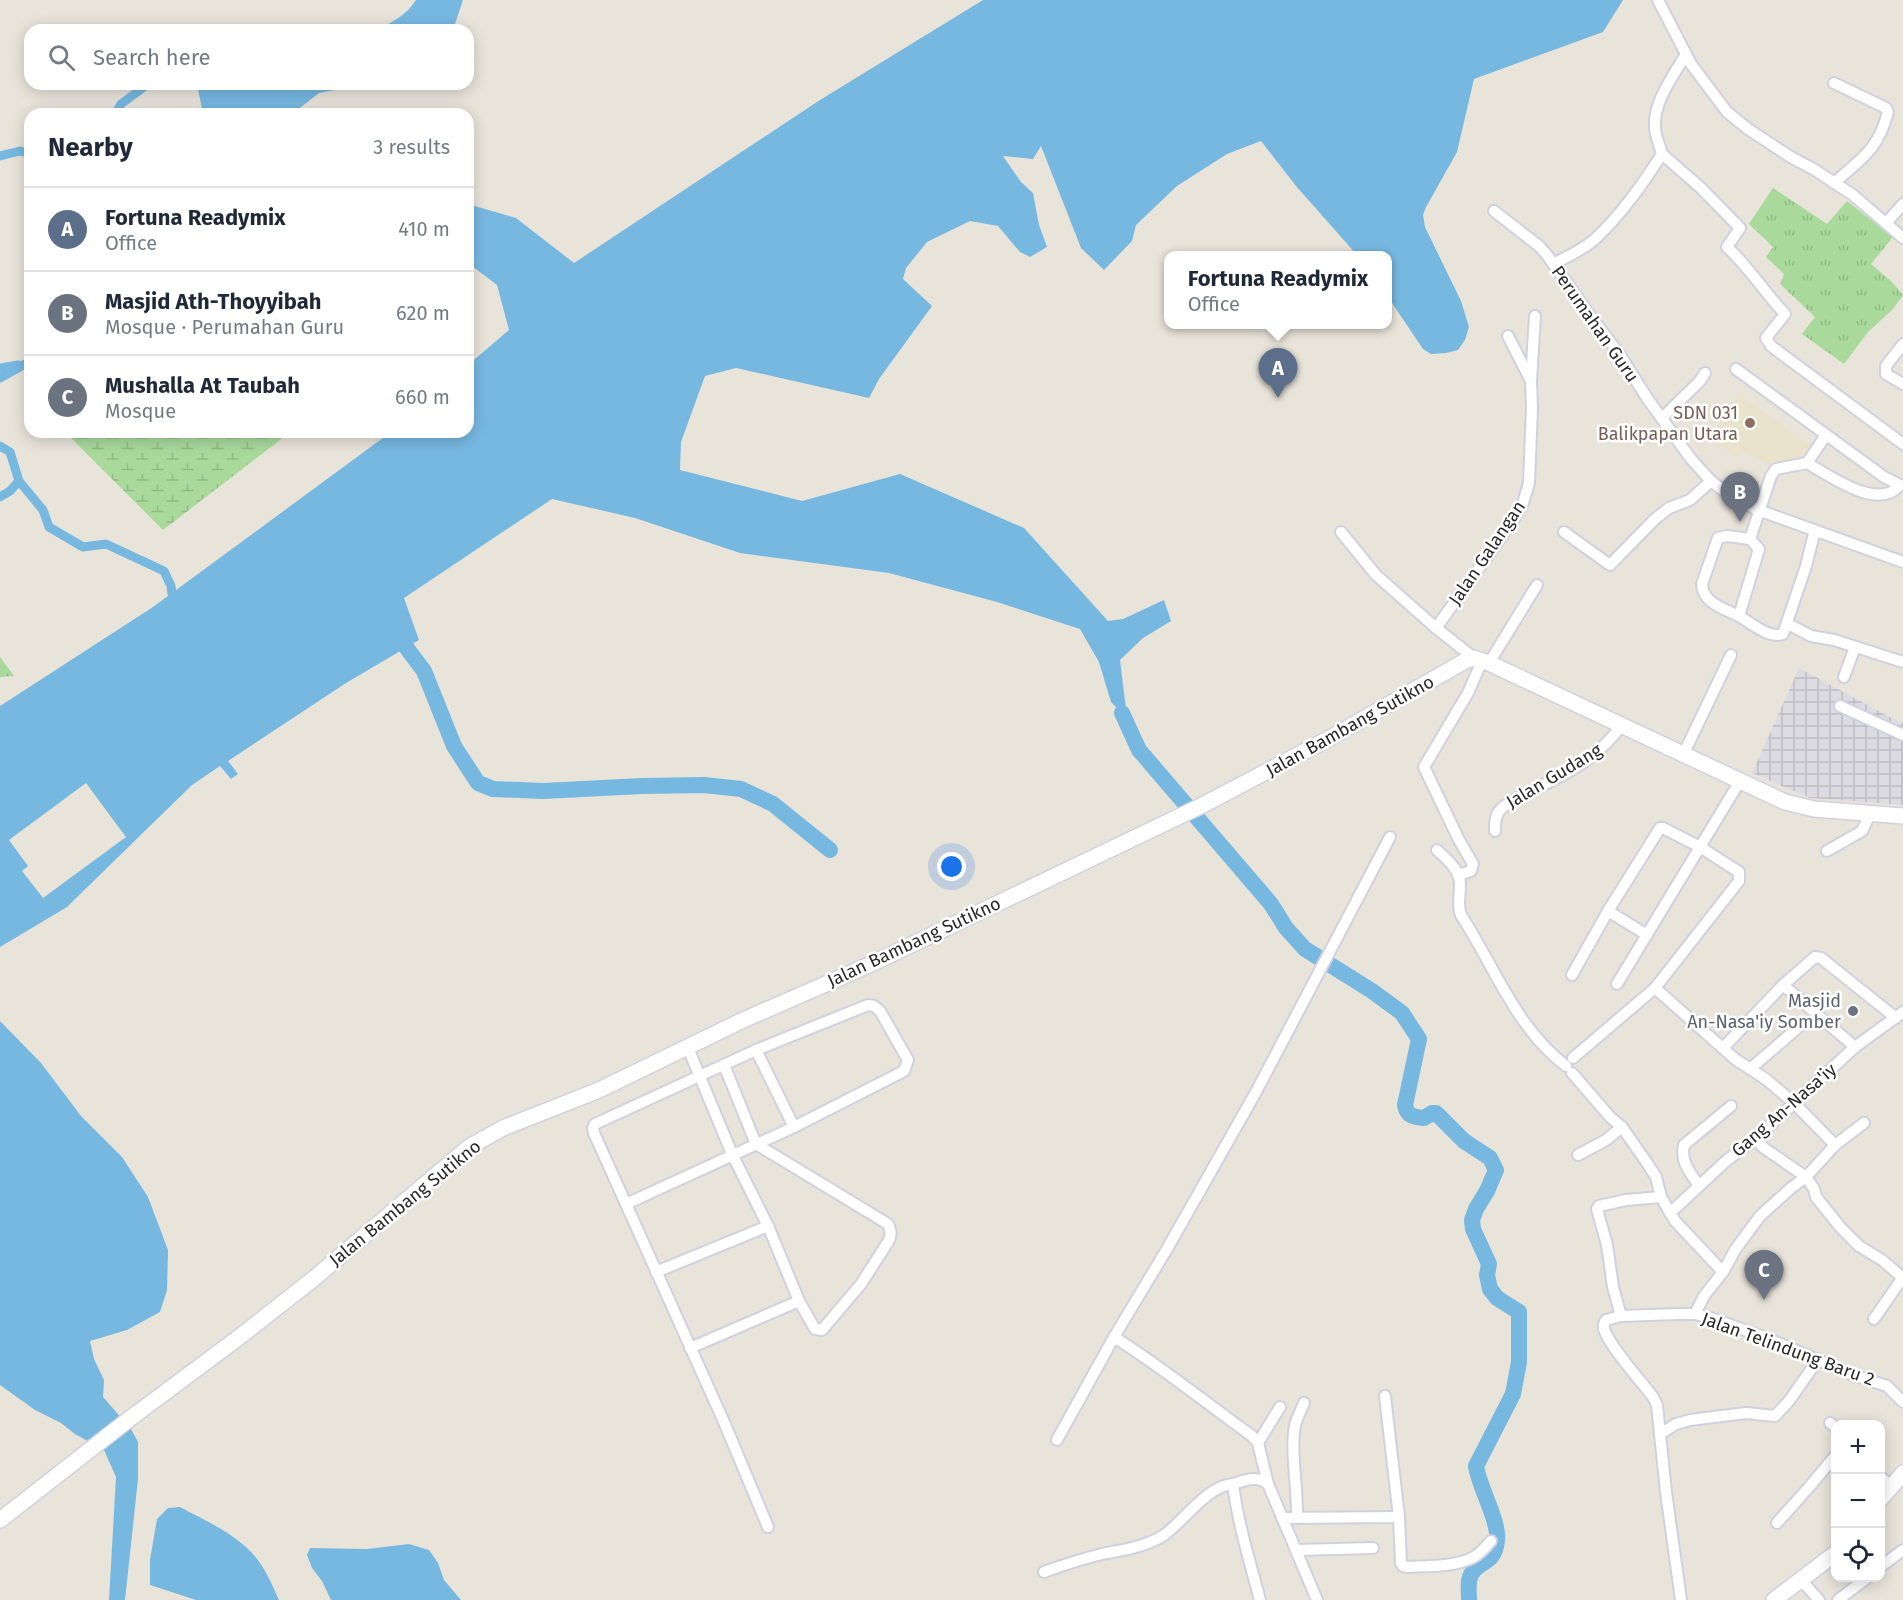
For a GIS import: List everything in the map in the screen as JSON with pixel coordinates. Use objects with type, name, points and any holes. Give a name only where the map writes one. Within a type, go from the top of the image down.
[{"type":"street","points":[[1658,0],[1686,54],[1727,112],[1789,156],[1854,195],[1903,238]]},
{"type":"street","points":[[1686,54],[1657,110],[1654,127],[1662,154],[1701,188],[1740,228],[1727,247],[1743,262],[1785,314],[1766,338],[1767,342],[1903,444]]},
{"type":"street","points":[[1834,83],[1886,108],[1888,112],[1878,141],[1834,183]]},
{"type":"street","points":[[1553,264],[1593,241],[1620,212],[1662,154]]},
{"type":"street","points":[[1886,223],[1903,204]]},
{"type":"street","name":"Perumahan Guru","points":[[1494,211],[1539,246],[1620,355],[1647,398],[1691,459],[1711,481],[1729,495],[1758,510],[1903,562]]},
{"type":"street","points":[[1531,381],[1535,316]]},
{"type":"street","name":"Jalan Galangan","points":[[1436,628],[1512,522],[1523,502],[1528,483],[1531,381],[1508,336]]},
{"type":"street","points":[[1903,344],[1886,366],[1886,374],[1903,384]]},
{"type":"street","points":[[1736,369],[1884,477],[1901,482],[1896,490],[1875,494],[1859,492],[1807,463],[1776,470],[1758,510],[1750,539]]},
{"type":"street","points":[[1662,418],[1700,381],[1705,373]]},
{"type":"street","points":[[1807,463],[1826,435]]},
{"type":"street","points":[[1564,532],[1610,565],[1655,519],[1669,508],[1690,500],[1711,481]]},
{"type":"street","points":[[1739,616],[1759,549],[1750,539],[1727,536],[1718,538],[1702,590],[1711,602],[1772,635],[1779,636],[1783,634],[1788,624],[1815,530]]},
{"type":"street","points":[[1341,532],[1376,575],[1436,628],[1482,661],[1684,753],[1785,802],[1814,809],[1903,816]]},
{"type":"street","points":[[1458,875],[1471,871],[1473,864],[1424,766],[1460,709],[1482,661],[1537,585]]},
{"type":"street","points":[[1788,624],[1811,636],[1834,640],[1903,662]]},
{"type":"street","points":[[1844,677],[1855,647]]},
{"type":"street","points":[[1684,753],[1731,655]]},
{"type":"street","name":"Jalan Bambang Sutikno","points":[[0,1520],[286,1301],[469,1147],[503,1128],[599,1090],[752,1016],[869,965],[1201,806],[1328,740],[1465,661],[1482,661]]},
{"type":"street","points":[[1840,706],[1903,735]]},
{"type":"street","name":"Jalan Gudang","points":[[1495,831],[1496,819],[1502,808],[1590,758],[1609,742],[1622,725]]},
{"type":"street","points":[[1617,984],[1740,781]]},
{"type":"street","points":[[1827,851],[1862,831],[1870,814]]},
{"type":"street","points":[[1570,1065],[1655,988],[1739,881],[1739,872],[1701,848],[1660,828],[1608,911],[1572,975]]},
{"type":"street","points":[[1057,1440],[1256,1092],[1390,837]]},
{"type":"street","points":[[1437,850],[1453,866],[1458,875],[1460,887],[1458,907],[1461,915],[1522,1018],[1545,1047],[1570,1065],[1611,1118],[1622,1127],[1656,1177],[1661,1197],[1670,1213],[1723,1272]]},
{"type":"street","points":[[1608,911],[1647,935]]},
{"type":"street","points":[[1723,1048],[1783,985],[1815,957],[1821,958],[1899,1015]]},
{"type":"street","points":[[1783,985],[1856,1047]]},
{"type":"street","points":[[1655,988],[1723,1048],[1794,1103],[1835,1145]]},
{"type":"street","points":[[626,1204],[794,1127],[899,1075],[904,1071],[908,1060],[880,1011],[874,1006],[867,1005],[756,1050],[593,1126],[594,1133],[724,1422],[768,1527]]},
{"type":"street","name":"Gang An-Nasa'iy","points":[[1670,1213],[1856,1047],[1899,1015]]},
{"type":"street","points":[[1750,1069],[1802,1024]]},
{"type":"street","points":[[688,1048],[732,1154],[768,1226],[799,1301],[815,1329],[825,1328],[861,1284],[888,1242],[891,1235],[888,1224],[756,1144],[724,1065]]},
{"type":"street","points":[[756,1050],[794,1127]]},
{"type":"street","points":[[1699,1186],[1683,1160],[1684,1144],[1731,1106]]},
{"type":"street","points":[[1695,1314],[1704,1296],[1723,1272],[1760,1216],[1806,1177],[1835,1145],[1864,1123]]},
{"type":"street","points":[[1578,1155],[1606,1140],[1622,1127]]},
{"type":"street","points":[[1755,1139],[1764,1148],[1806,1177],[1816,1197],[1859,1246],[1882,1260],[1903,1277],[1874,1319]]},
{"type":"street","points":[[1661,1197],[1626,1200],[1599,1206],[1597,1209],[1607,1245],[1613,1287],[1621,1316],[1606,1320],[1604,1330],[1653,1397],[1659,1413],[1666,1492],[1681,1600]]},
{"type":"street","points":[[656,1272],[768,1226]]},
{"type":"street","points":[[690,1348],[799,1301]]},
{"type":"street","name":"Jalan Telindung Baru 2","points":[[1621,1316],[1695,1314],[1735,1326],[1803,1353],[1817,1361],[1887,1386],[1901,1396]]},
{"type":"street","points":[[1114,1338],[1162,1369],[1252,1436],[1258,1443],[1269,1484],[1317,1600]]},
{"type":"street","points":[[1660,1434],[1676,1424],[1690,1420],[1746,1413],[1775,1416],[1789,1401],[1817,1361]]},
{"type":"street","points":[[1385,1396],[1403,1566],[1450,1564],[1472,1558],[1491,1541]]},
{"type":"street","points":[[1297,1518],[1295,1426],[1304,1403]]},
{"type":"street","points":[[1258,1443],[1280,1407]]},
{"type":"street","points":[[1777,1523],[1831,1461]]},
{"type":"street","points":[[1886,1481],[1903,1473]]},
{"type":"street","points":[[1044,1572],[1161,1537],[1180,1523],[1215,1490],[1230,1484],[1262,1479],[1269,1484]]},
{"type":"street","points":[[1233,1484],[1240,1526],[1260,1600]]},
{"type":"street","points":[[1282,1518],[1398,1517]]},
{"type":"street","points":[[1296,1550],[1373,1548]]},
{"type":"street","points":[[1885,1564],[1903,1550]]},
{"type":"street","points":[[1774,1600],[1831,1557]]},
{"type":"street","points":[[1801,1580],[1819,1600]]},
{"type":"street","points":[[1838,1600],[1862,1582]]},
{"type":"shaded area","name":"SDN 031 Balikpapan Utara","points":[[1740,395],[1810,445],[1799,460],[1769,465],[1741,451],[1737,457],[1710,438]]},
{"type":"shaded area","points":[[1799,668],[1903,724],[1903,805],[1810,798],[1752,773]]},
{"type":"green space","points":[[1773,188],[1827,224],[1847,201],[1893,237],[1871,264],[1903,295],[1893,309],[1868,332],[1844,364],[1802,334],[1815,317],[1780,284],[1784,274],[1766,257],[1773,247],[1749,224]]},
{"type":"green space","points":[[71,438],[283,438],[163,530]]},
{"type":"green space","points":[[0,657],[14,676],[0,677]]},
{"type":"water","points":[[416,0],[463,0],[455,24],[388,24],[408,10]]},
{"type":"water","points":[[983,0],[1623,0],[1603,32],[1474,79],[1457,152],[1423,215],[1425,227],[1461,301],[1469,327],[1465,340],[1458,350],[1431,354],[1423,349],[1392,303],[1392,251],[1353,251],[1296,186],[1261,141],[1227,154],[1177,186],[1136,225],[1132,241],[1104,270],[1081,248],[1041,146],[1033,159],[1003,156],[1021,182],[1033,193],[1039,225],[1047,247],[1030,257],[1020,252],[998,226],[970,221],[927,242],[906,268],[903,279],[932,306],[879,379],[869,398],[736,368],[705,376],[681,442],[680,470],[802,501],[900,474],[1024,528],[1108,621],[1123,619],[1164,600],[1171,621],[1143,638],[1120,660],[1126,709],[1122,713],[1111,702],[1099,662],[1080,629],[997,602],[889,573],[740,553],[635,518],[552,499],[404,598],[419,640],[346,683],[228,761],[238,774],[231,779],[220,766],[192,785],[67,907],[0,947],[0,706],[153,607],[383,438],[474,438],[474,360],[509,330],[497,285],[474,268],[474,206],[516,218],[574,263],[820,100]]},
{"type":"water","points":[[198,90],[335,90],[319,93],[300,108],[202,108]]},
{"type":"water","points":[[0,1021],[41,1063],[81,1116],[122,1157],[148,1197],[168,1250],[167,1290],[160,1312],[127,1330],[90,1341],[94,1359],[104,1380],[103,1397],[131,1429],[138,1442],[138,1479],[125,1600],[109,1600],[116,1477],[104,1450],[35,1410],[0,1385]]},
{"type":"water","points":[[180,1507],[235,1538],[256,1557],[279,1600],[196,1600],[150,1585],[150,1560],[157,1519],[168,1508]]},
{"type":"water","points":[[409,1544],[429,1550],[438,1563],[444,1580],[461,1600],[331,1600],[307,1555],[310,1548],[367,1549]]},
{"type":"pier","points":[[86,783],[126,837],[43,898],[22,871],[28,866],[9,840]]},
{"type":"waterway","points":[[119,108],[140,90]]},
{"type":"waterway","points":[[0,156],[20,151],[24,152]]},
{"type":"waterway","points":[[0,368],[18,365]]},
{"type":"waterway","points":[[0,378],[24,365]]},
{"type":"waterway","points":[[0,446],[10,452],[19,481],[43,510],[49,527],[83,547],[106,544],[164,571],[172,594]]},
{"type":"waterway","points":[[0,497],[10,491],[19,481]]},
{"type":"waterway","points":[[406,647],[424,671],[454,746],[478,783],[493,789],[543,791],[704,785],[741,789],[773,804],[830,850]]},
{"type":"waterway","points":[[1122,713],[1139,750],[1271,904],[1286,928],[1305,949],[1372,991],[1402,1013],[1419,1039],[1405,1105],[1409,1114],[1424,1118],[1436,1113],[1464,1141],[1490,1158],[1496,1170],[1476,1209],[1472,1220],[1473,1229],[1489,1264],[1487,1275],[1490,1289],[1497,1298],[1519,1312],[1519,1362],[1513,1394],[1476,1466],[1495,1525],[1497,1541],[1490,1558],[1470,1576],[1469,1600]]},
{"type":"place","name":"Fortuna Readymix","points":[[1278,398]]},
{"type":"place","name":"SDN 031 Balikpapan Utara","points":[[1750,423]]},
{"type":"place","name":"Masjid Ath-Thoyyibah","points":[[1740,522]]},
{"type":"place","name":"Masjid An-Nasa'iy Somber","points":[[1853,1011]]},
{"type":"place","name":"Mushalla At Taubah","points":[[1764,1300]]}]
